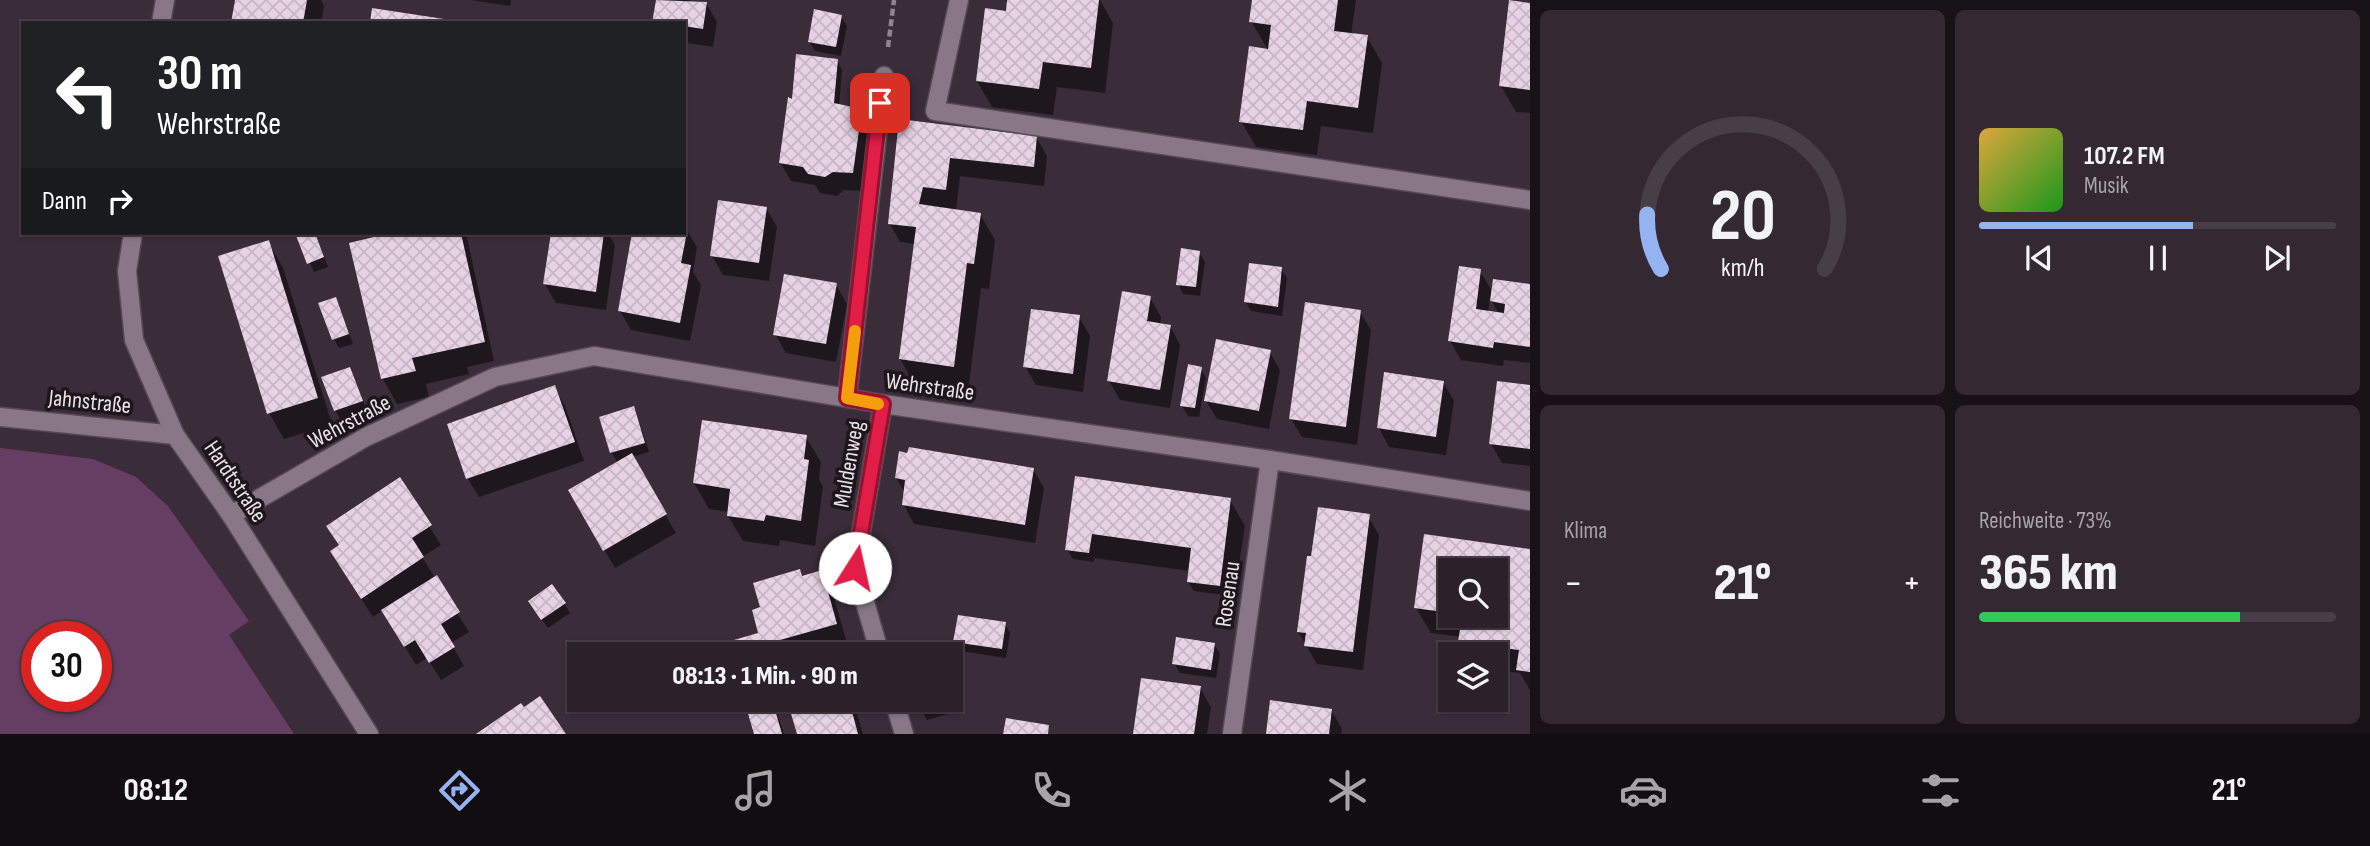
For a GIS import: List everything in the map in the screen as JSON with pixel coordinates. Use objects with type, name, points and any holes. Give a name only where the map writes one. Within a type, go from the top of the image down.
[{"type":"street","points":[[162,21],[164,0]]},
{"type":"street","points":[[959,0],[935,111],[1530,200]]},
{"type":"street","points":[[847,398],[884,76]]},
{"type":"street","name":"Hardtstraße","points":[[133,235],[127,271],[134,340],[175,435],[231,515],[369,734]]},
{"type":"street","name":"Wehrstraße","points":[[231,515],[366,437],[495,377],[594,356],[883,404],[1530,501]]},
{"type":"street","name":"Muldenweg","points":[[877,642],[855,568],[883,404]]},
{"type":"street","name":"Jahnstraße","points":[[0,416],[175,435]]},
{"type":"street","name":"Rosenau","points":[[1232,734],[1270,460]]},
{"type":"street","points":[[898,712],[904,734]]},
{"type":"path","points":[[884,76],[894,0]]},
{"type":"shaded area","points":[[0,448],[93,459],[136,477],[168,506],[249,621],[229,635],[294,734],[0,734]]},
{"type":"building","points":[[235,0],[307,0],[303,21],[231,21]]},
{"type":"building","points":[[656,0],[707,2],[703,29],[686,26],[686,21],[652,21]]},
{"type":"building","points":[[1007,0],[1099,0],[1091,68],[1043,62],[1039,89],[976,81],[985,8],[1006,11]]},
{"type":"building","points":[[1252,0],[1338,0],[1334,31],[1368,35],[1358,108],[1307,101],[1303,130],[1239,122],[1249,46],[1268,49],[1271,25],[1249,22]]},
{"type":"building","points":[[1509,0],[1530,3],[1530,90],[1499,86]]},
{"type":"building","points":[[372,8],[457,21],[370,21]]},
{"type":"building","points":[[814,9],[842,15],[836,47],[808,42]]},
{"type":"building","points":[[796,54],[838,59],[834,103],[862,109],[853,173],[833,172],[825,177],[808,174],[803,167],[779,163],[788,97],[792,99]]},
{"type":"building","points":[[899,119],[1037,136],[1034,167],[950,158],[946,190],[923,187],[919,204],[981,213],[974,264],[967,263],[954,367],[899,359],[916,227],[888,224]]},
{"type":"building","points":[[718,200],[767,207],[759,263],[710,256]]},
{"type":"building","points":[[688,227],[681,263],[691,265],[680,323],[618,311],[632,235],[686,235]]},
{"type":"building","points":[[296,235],[316,235],[324,257],[307,264]]},
{"type":"building","points":[[382,235],[461,235],[485,342],[412,358],[416,371],[381,379],[349,243]]},
{"type":"building","points":[[551,235],[604,235],[596,292],[543,284]]},
{"type":"building","points":[[269,240],[318,398],[267,414],[218,256]]},
{"type":"building","points":[[1181,248],[1200,251],[1196,287],[1176,285]]},
{"type":"building","points":[[1249,263],[1282,267],[1278,307],[1244,302]]},
{"type":"building","points":[[1459,266],[1481,269],[1476,309],[1504,313],[1505,304],[1490,301],[1493,279],[1530,284],[1530,347],[1494,342],[1493,348],[1448,341]]},
{"type":"building","points":[[784,274],[837,283],[826,344],[773,335]]},
{"type":"building","points":[[1122,291],[1151,296],[1147,321],[1171,325],[1160,390],[1107,381]]},
{"type":"building","points":[[336,297],[349,334],[332,340],[318,303]]},
{"type":"building","points":[[1305,302],[1361,310],[1346,427],[1289,419]]},
{"type":"building","points":[[1031,309],[1080,315],[1073,374],[1023,367]]},
{"type":"building","points":[[1216,339],[1271,350],[1259,411],[1204,401]]},
{"type":"building","points":[[1188,364],[1202,367],[1195,408],[1180,406]]},
{"type":"building","points":[[350,367],[363,401],[334,411],[321,377]]},
{"type":"building","points":[[1384,372],[1444,381],[1436,437],[1377,428]]},
{"type":"building","points":[[1497,381],[1530,385],[1530,449],[1489,444]]},
{"type":"building","points":[[555,385],[575,442],[466,479],[447,424]]},
{"type":"building","points":[[634,406],[645,443],[610,453],[599,417]]},
{"type":"building","points":[[702,420],[807,435],[804,459],[809,460],[801,521],[766,515],[764,521],[727,516],[730,489],[693,483]]},
{"type":"building","points":[[909,447],[1034,468],[1025,525],[902,505],[905,480],[895,478],[899,451],[907,453]]},
{"type":"building","points":[[632,453],[667,514],[603,551],[568,490]]},
{"type":"building","points":[[1075,476],[1231,498],[1220,586],[1187,582],[1191,548],[1092,534],[1089,553],[1065,550]]},
{"type":"building","points":[[400,477],[432,525],[412,538],[424,557],[361,599],[330,551],[339,545],[326,526]]},
{"type":"building","points":[[1318,507],[1370,514],[1353,652],[1304,646],[1306,633],[1297,632],[1307,556],[1311,556]]},
{"type":"building","points":[[1424,534],[1530,549],[1530,672],[1516,670],[1519,650],[1508,649],[1508,642],[1458,642],[1460,628],[1508,628],[1508,558],[1438,558],[1438,611],[1414,608]]},
{"type":"building","points":[[800,569],[802,576],[822,570],[837,624],[780,640],[781,642],[727,642],[758,633],[752,610],[760,607],[753,583]]},
{"type":"building","points":[[437,575],[460,612],[441,624],[455,647],[429,663],[415,640],[404,647],[381,610]]},
{"type":"building","points":[[552,584],[566,603],[541,620],[528,601]]},
{"type":"building","points":[[958,615],[1006,622],[1002,649],[953,642]]},
{"type":"building","points":[[1176,637],[1215,643],[1211,670],[1172,664]]},
{"type":"building","points":[[1141,678],[1201,686],[1194,734],[1133,734]]},
{"type":"building","points":[[540,696],[566,734],[476,734],[521,703],[524,707]]},
{"type":"building","points":[[1270,700],[1332,709],[1329,734],[1266,734]]},
{"type":"building","points":[[748,712],[776,712],[782,734],[754,734]]},
{"type":"building","points":[[791,712],[852,712],[858,734],[797,734]]},
{"type":"building","points":[[1006,718],[1049,725],[1048,734],[1003,734]]},
{"type":"slow traffic","points":[[855,331],[847,398],[878,404]]},
{"type":"route","points":[[855,568],[883,404],[847,398],[880,103]]}]
